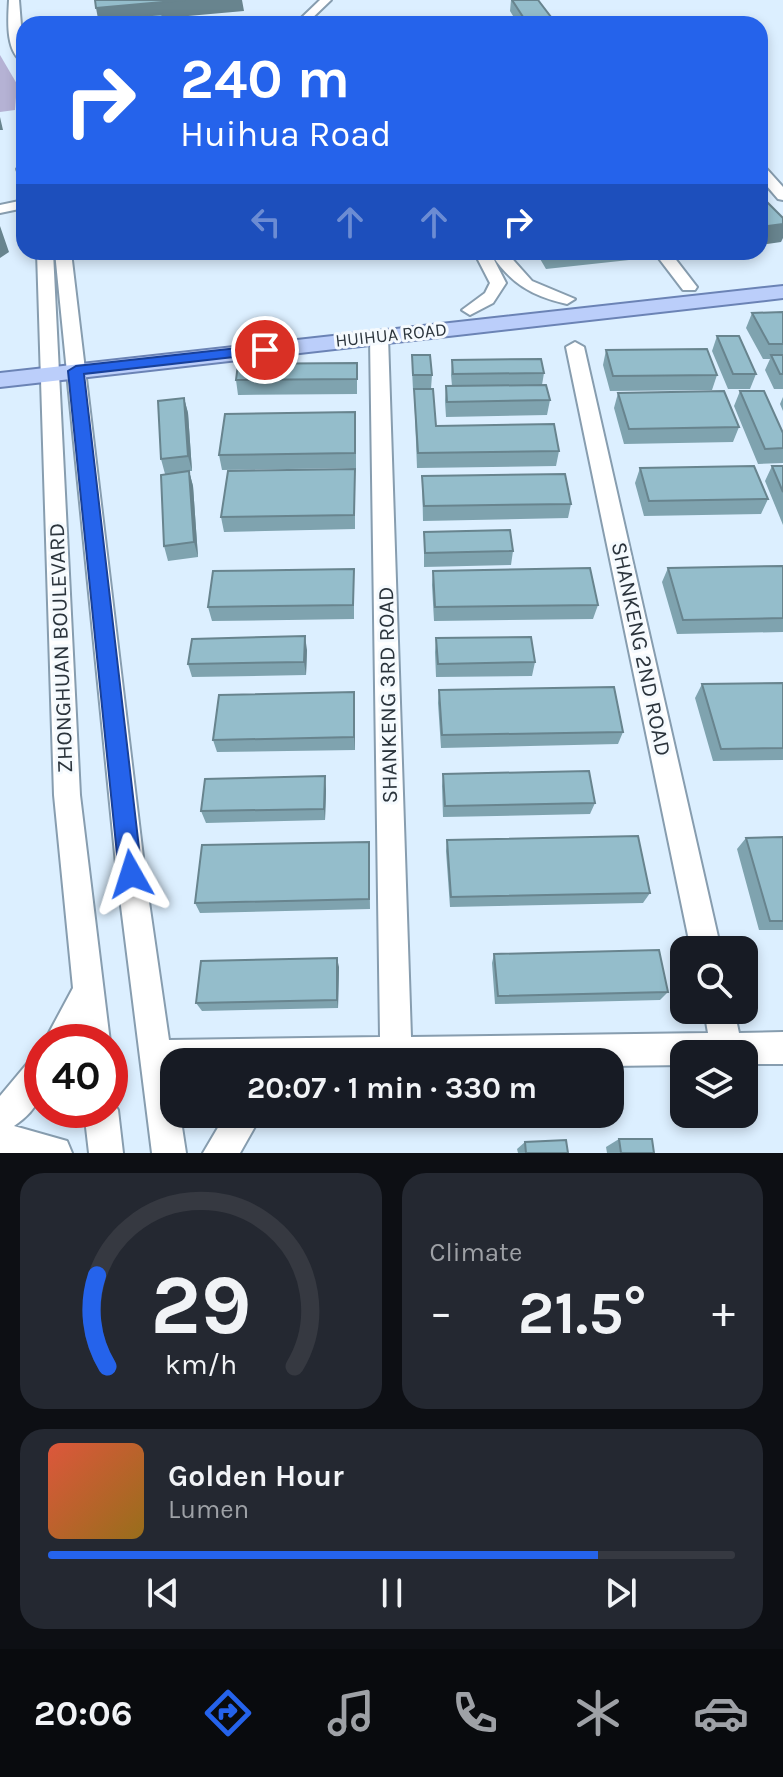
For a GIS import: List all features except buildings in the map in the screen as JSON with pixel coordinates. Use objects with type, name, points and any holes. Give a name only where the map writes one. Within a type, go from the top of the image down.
[{"type":"main road","name":"HUIHUA ROAD","points":[[0,380],[62,364],[470,310],[783,275]]},
{"type":"main road","name":"HUIHUA ROAD","points":[[0,362],[62,364],[379,337],[783,292]]},
{"type":"street","points":[[14,0],[16,34]]},
{"type":"street","points":[[26,0],[26,14]]},
{"type":"street","points":[[298,16],[315,0]]},
{"type":"street","points":[[309,16],[326,0]]},
{"type":"street","name":"ZHONGHUAN BOULEVARD","points":[[46,260],[169,1153]]},
{"type":"street","name":"ZHONGHUAN BOULEVARD","points":[[63,260],[67,795],[92,1024]]},
{"type":"street","points":[[470,310],[495,293],[498,283],[486,260]]},
{"type":"street","points":[[504,260],[520,282],[548,296],[567,299]]},
{"type":"street","points":[[668,260],[689,287]]},
{"type":"street","name":"SHANKENG 3RD ROAD","points":[[379,337],[396,1048]]},
{"type":"street","name":"SHANKENG 2ND ROAD","points":[[575,347],[703,936]]},
{"type":"street","points":[[72,1024],[81,1010],[88,988]]},
{"type":"street","points":[[758,1048],[783,1048]]},
{"type":"street","points":[[624,1050],[670,1050]]},
{"type":"street","points":[[156,1056],[160,1056]]},
{"type":"street","points":[[0,1116],[16,1105],[24,1094]]},
{"type":"street","points":[[103,1128],[106,1153]]},
{"type":"street","points":[[220,1153],[236,1128]]},
{"type":"street","points":[[0,1142],[22,1143],[55,1153]]},
{"type":"shaded area","points":[[0,55],[16,82],[16,97],[15,110],[0,112]]},
{"type":"route","points":[[131,874],[76,371],[265,350]]}]
